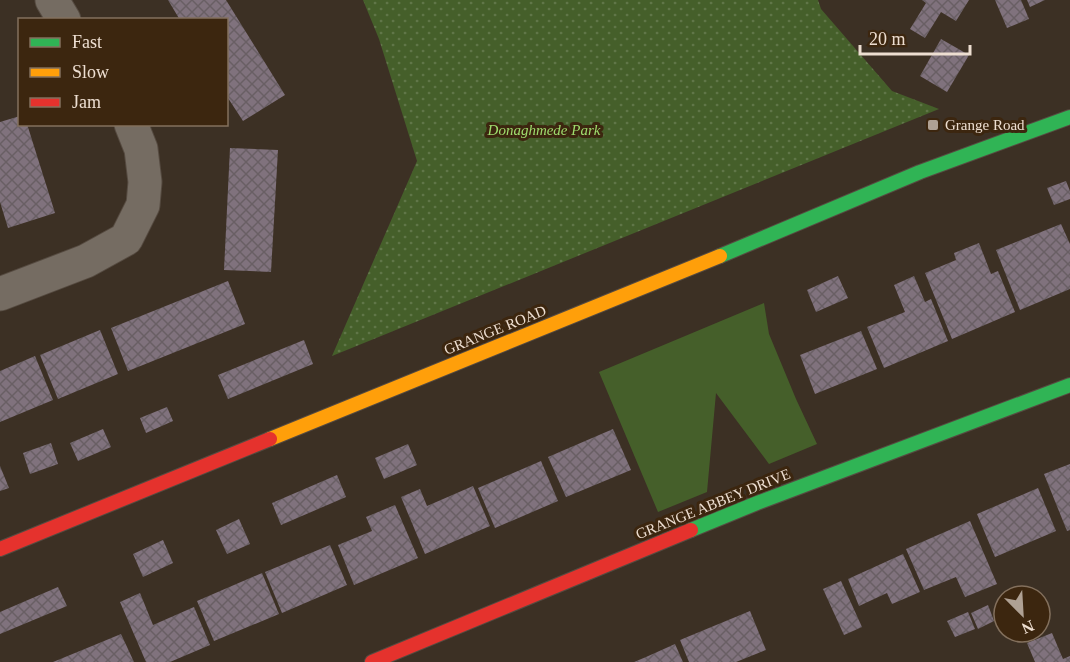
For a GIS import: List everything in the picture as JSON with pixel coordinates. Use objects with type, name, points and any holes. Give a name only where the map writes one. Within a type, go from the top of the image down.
[{"type":"main road","name":"GRANGE ROAD","points":[[0,549],[755,242],[872,192],[981,148],[1070,117]]},
{"type":"main road","name":"GRANGE ABBEY DRIVE","points":[[372,662],[757,503],[1070,385]]},
{"type":"street","points":[[52,0],[63,18]]},
{"type":"street","points":[[0,294],[86,261],[126,239],[143,205],[145,182],[141,149],[132,126]]},
{"type":"green space","name":"Donaghmede Park","points":[[363,0],[818,0],[821,9],[892,91],[939,109],[332,356],[417,161],[379,39]]},
{"type":"green space","points":[[764,303],[769,334],[817,444],[769,464],[716,393],[707,492],[658,512],[599,372]]},
{"type":"building","points":[[168,0],[226,0],[285,95],[243,121],[228,98],[228,18],[179,18]]},
{"type":"building","points":[[922,0],[969,0],[956,21],[941,12],[925,38],[910,29],[926,3]]},
{"type":"building","points":[[995,0],[1021,0],[1029,19],[1007,28]]},
{"type":"building","points":[[1027,0],[1045,0],[1030,7]]},
{"type":"building","points":[[941,39],[969,55],[947,92],[920,76]]},
{"type":"building","points":[[18,117],[18,126],[28,126],[55,213],[8,228],[0,202],[0,122]]},
{"type":"building","points":[[230,148],[278,150],[271,272],[224,270]]},
{"type":"building","points":[[1066,181],[1070,199],[1054,205],[1047,188]]},
{"type":"building","points":[[1061,224],[1070,244],[1070,289],[1020,310],[996,250]]},
{"type":"building","points":[[979,243],[991,274],[998,271],[1015,312],[952,339],[925,273],[956,260],[954,253]]},
{"type":"building","points":[[838,276],[848,298],[816,312],[807,290]]},
{"type":"building","points":[[914,276],[925,302],[931,299],[948,341],[884,368],[867,327],[905,312],[894,285]]},
{"type":"building","points":[[228,281],[245,324],[128,371],[111,328]]},
{"type":"building","points":[[100,330],[118,374],[58,399],[40,355]]},
{"type":"building","points":[[861,331],[877,369],[815,394],[800,355]]},
{"type":"building","points":[[304,340],[313,364],[228,399],[218,375]]},
{"type":"building","points":[[35,356],[53,400],[0,422],[0,371]]},
{"type":"building","points":[[167,407],[173,421],[146,433],[140,418]]},
{"type":"building","points":[[103,429],[111,447],[78,461],[70,443]]},
{"type":"building","points":[[613,429],[631,470],[566,497],[548,457]]},
{"type":"building","points":[[51,443],[58,464],[30,474],[23,453]]},
{"type":"building","points":[[408,444],[417,465],[384,479],[375,458]]},
{"type":"building","points":[[541,461],[558,501],[495,528],[478,488]]},
{"type":"building","points":[[1070,464],[1070,530],[1067,531],[1044,474]]},
{"type":"building","points":[[0,466],[9,488],[0,491]]},
{"type":"building","points":[[337,475],[346,497],[281,525],[272,503]]},
{"type":"building","points":[[473,486],[490,526],[425,554],[401,497],[420,489],[427,506]]},
{"type":"building","points":[[1038,488],[1056,531],[995,557],[977,514]]},
{"type":"building","points":[[395,505],[418,558],[354,585],[338,545],[372,531],[366,517]]},
{"type":"building","points":[[239,519],[250,544],[227,554],[216,530]]},
{"type":"building","points":[[970,521],[997,584],[992,584],[992,586],[965,597],[956,577],[924,590],[906,549]]},
{"type":"building","points":[[163,540],[173,563],[143,577],[133,554]]},
{"type":"building","points":[[330,545],[347,585],[282,613],[265,572]]},
{"type":"building","points":[[903,554],[920,592],[892,604],[887,593],[859,606],[848,579]]},
{"type":"building","points":[[262,573],[279,614],[214,641],[197,601]]},
{"type":"building","points":[[841,581],[862,627],[844,635],[823,589]]},
{"type":"building","points":[[58,587],[67,606],[0,634],[0,612]]},
{"type":"building","points":[[140,593],[153,625],[194,607],[210,645],[170,662],[146,662],[120,602]]},
{"type":"building","points":[[988,605],[992,622],[978,629],[971,613]]},
{"type":"building","points":[[750,611],[766,650],[736,662],[689,662],[680,640]]},
{"type":"building","points":[[968,612],[975,629],[955,637],[947,621]]},
{"type":"building","points":[[1052,633],[1063,659],[1070,656],[1070,662],[1035,662],[1027,644],[1052,644]]},
{"type":"building","points":[[121,634],[134,662],[53,662],[92,646]]},
{"type":"building","points":[[675,644],[683,662],[634,662],[646,657]]},
{"type":"traffic: fast","points":[[720,256],[920,172],[1070,117]]},
{"type":"traffic: fast","points":[[691,530],[1070,385]]},
{"type":"traffic: slow","points":[[270,439],[720,256]]},
{"type":"traffic: jam","points":[[0,549],[270,439]]},
{"type":"traffic: jam","points":[[372,662],[691,530]]},
{"type":"place","name":"Grange Road","points":[[933,125]]}]
